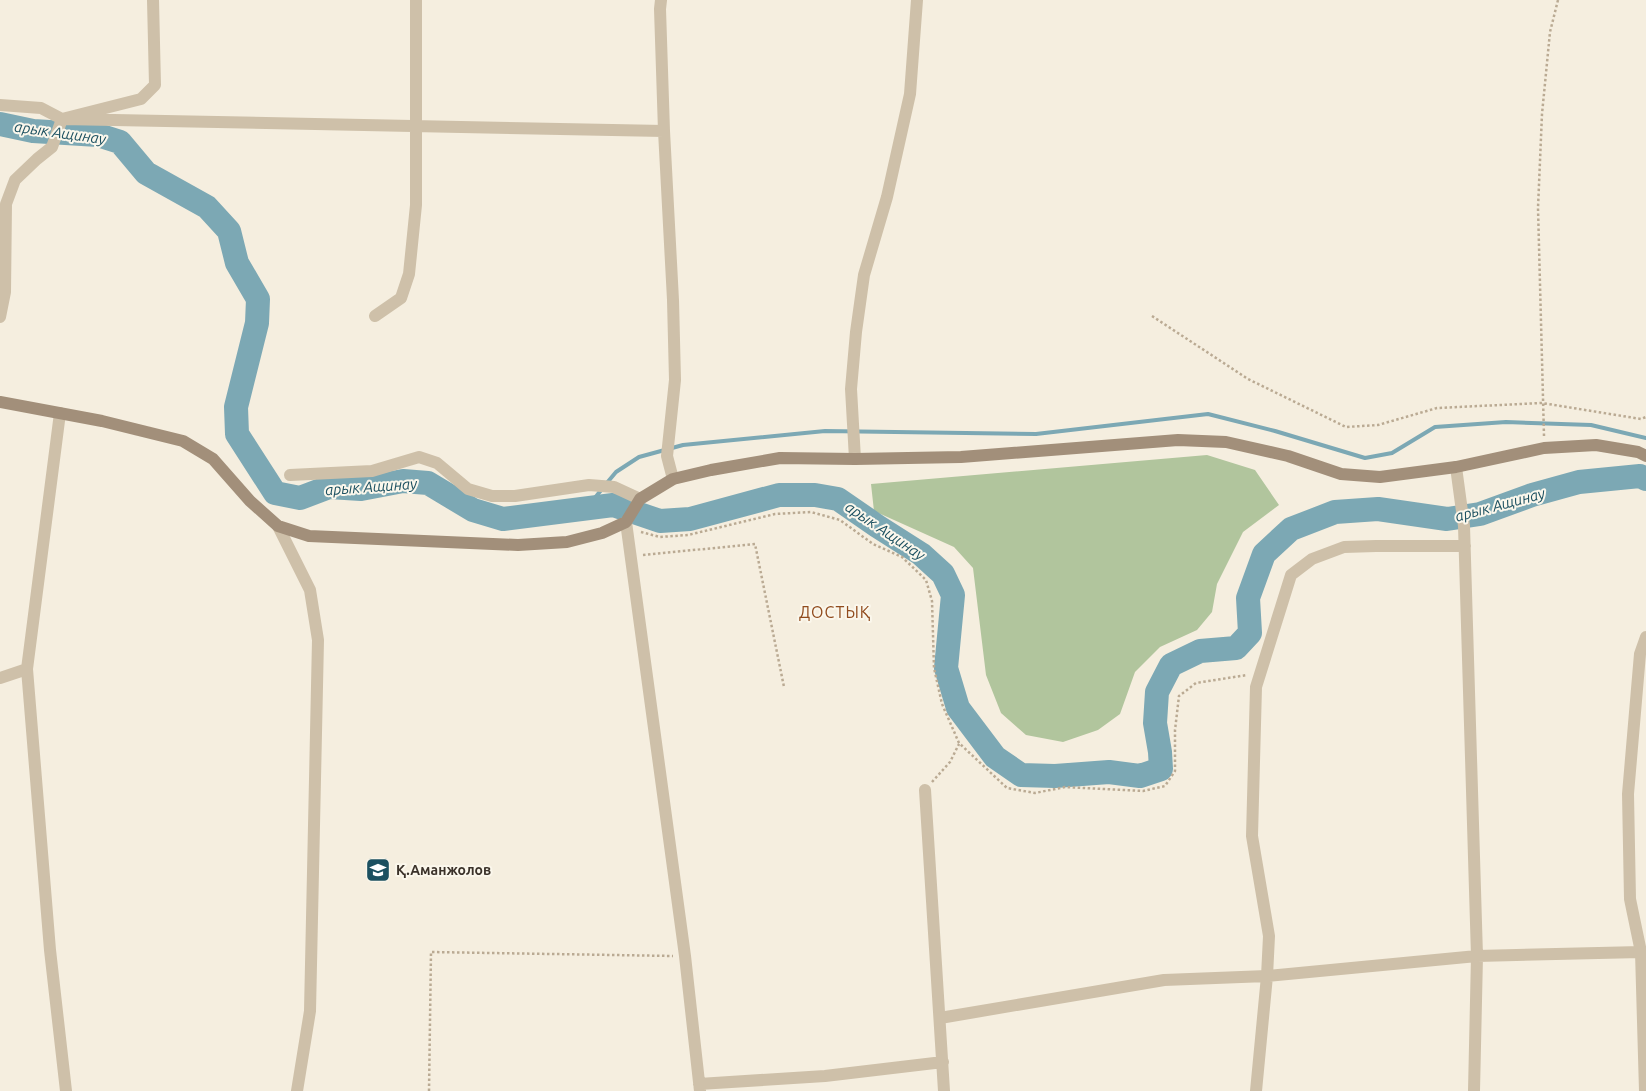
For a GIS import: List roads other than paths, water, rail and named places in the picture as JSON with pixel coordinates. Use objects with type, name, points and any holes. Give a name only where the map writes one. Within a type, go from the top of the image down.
[{"type":"main road","points":[[0,402],[102,421],[183,441],[213,459],[250,501],[278,526],[309,536],[518,545],[567,542],[602,533],[626,522],[640,499],[673,479],[711,470],[780,458],[961,457],[1178,440],[1226,442],[1288,456],[1341,474],[1380,477],[1456,467],[1544,448],[1596,445],[1638,452],[1646,456]]},
{"type":"street","points":[[62,119],[141,99],[155,85],[153,0]]},
{"type":"street","points":[[374,316],[401,298],[409,274],[416,205],[416,0]]},
{"type":"street","points":[[661,0],[664,131],[673,300],[675,380],[667,456],[673,479]]},
{"type":"street","points":[[854,459],[851,389],[856,332],[864,275],[888,197],[910,94],[917,0]]},
{"type":"street","points":[[0,105],[40,108],[62,119],[664,131]]},
{"type":"street","points":[[0,317],[5,292],[6,204],[15,180],[36,159],[52,147],[62,119]]},
{"type":"street","points":[[60,413],[27,669],[50,950],[66,1091]]},
{"type":"street","points":[[290,475],[372,472],[419,457],[437,463],[468,489],[492,496],[516,496],[589,485],[614,487],[640,499]]},
{"type":"street","points":[[1456,467],[1462,503],[1465,546],[1477,956],[1474,1091]]},
{"type":"street","points":[[626,522],[685,956],[699,1088],[943,1062]]},
{"type":"street","points":[[278,526],[310,590],[318,640],[310,1011],[298,1091]]},
{"type":"street","points":[[1256,1091],[1269,936],[1252,836],[1256,687],[1291,575],[1312,559],[1344,547],[1465,546]]},
{"type":"street","points":[[1645,1091],[1643,953],[1630,900],[1628,794],[1640,654],[1646,637]]},
{"type":"street","points":[[0,678],[27,669]]},
{"type":"street","points":[[924,790],[944,1091]]},
{"type":"street","points":[[940,1018],[1164,980],[1267,976],[1477,956],[1643,953]]},
{"type":"waterway","name":"арык Ащинау","points":[[0,124],[33,131],[98,135],[120,142],[146,173],[207,207],[229,231],[237,263],[258,299],[257,323],[236,407],[237,434],[275,493],[300,498],[329,487],[361,489],[403,481],[428,483],[473,510],[503,519],[613,505],[660,521],[690,519],[779,495],[815,495],[838,499],[921,554],[943,574],[953,595],[946,668],[958,708],[995,757],[1021,775],[1055,776],[1109,772],[1140,776],[1161,769],[1155,723],[1157,692],[1171,665],[1200,651],[1236,648],[1250,633],[1248,598],[1264,554],[1291,529],[1335,512],[1378,509],[1447,519],[1480,514],[1532,495],[1579,482],[1640,476],[1646,479]]},
{"type":"waterway","points":[[606,484],[616,472],[639,457],[683,445],[825,431],[1036,434],[1208,414],[1275,431],[1365,458],[1392,453],[1435,427],[1506,422],[1591,425],[1646,438]]},
{"type":"waterway","points":[[586,509],[602,489]]},
{"type":"place","name":"Қ.Аманжолов","points":[[378,870]]},
{"type":"district","name":"ДОСТЫҚ","points":[[835,612]]}]
